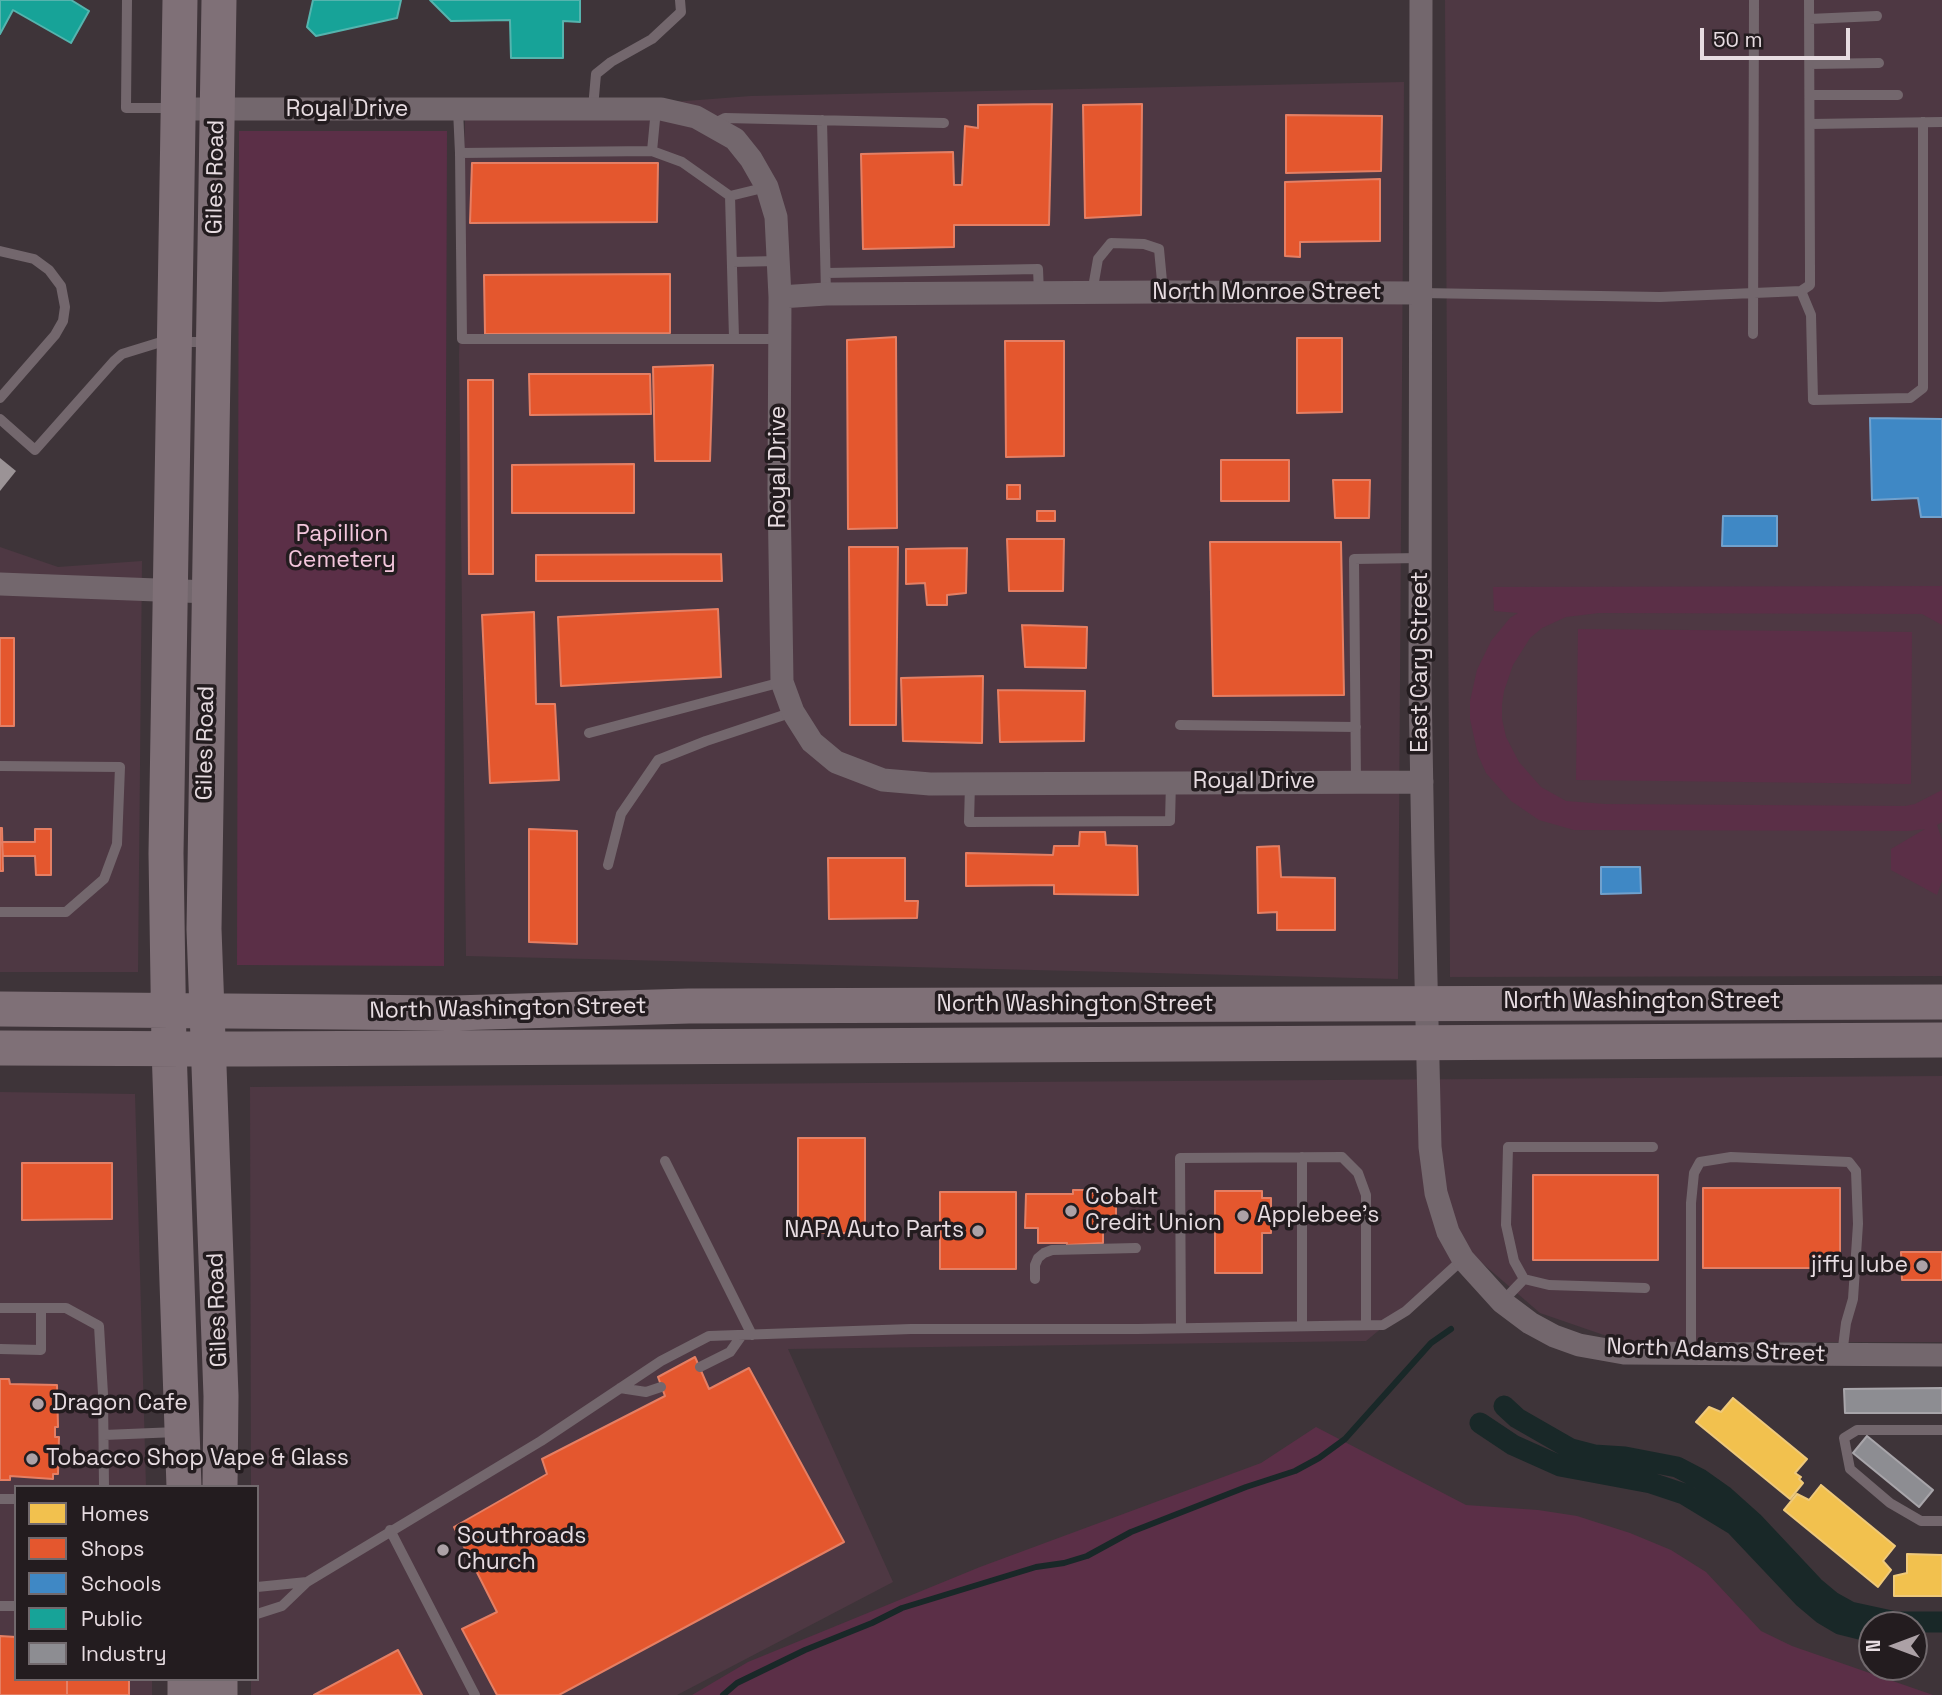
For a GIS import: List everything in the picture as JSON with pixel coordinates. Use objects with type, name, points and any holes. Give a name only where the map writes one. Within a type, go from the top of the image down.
[{"type":"main road","name":"Giles Road","points":[[180,0],[166,853],[169,1048],[184,1485]]},
{"type":"main road","name":"Giles Road","points":[[219,0],[204,861],[221,1396],[220,1485]]},
{"type":"main road","name":"North Washington Street","points":[[0,1009],[454,1013],[689,1006],[1942,1002]]},
{"type":"main road","name":"North Washington Street","points":[[0,1048],[1942,1040]]},
{"type":"street","name":"East Cary Street","points":[[1421,0],[1420,558],[1430,1147],[1436,1193],[1448,1232],[1463,1259],[1502,1302]]},
{"type":"street","name":"Royal Drive","points":[[178,109],[656,109],[696,117],[713,124],[735,139],[751,159],[767,187],[776,217],[780,297],[782,682],[793,712],[812,742],[836,762],[883,780],[970,784],[1422,782]]},
{"type":"street","name":"North Monroe Street","points":[[780,297],[826,284],[992,295],[1163,292],[1421,293]]},
{"type":"street","points":[[0,584],[209,592]]},
{"type":"street","name":"North Adams Street","points":[[1502,1302],[1530,1323],[1554,1336],[1579,1345],[1624,1353],[1942,1355]]},
{"type":"lane","points":[[127,0],[126,108],[178,109]]},
{"type":"lane","points":[[593,108],[596,75],[611,62],[652,39],[681,12],[680,0]]},
{"type":"lane","points":[[1753,334],[1754,0]]},
{"type":"lane","points":[[1809,0],[1810,285],[1801,291],[1811,315],[1813,400],[1910,398],[1923,388],[1923,122]]},
{"type":"lane","points":[[1809,19],[1877,16]]},
{"type":"lane","points":[[1810,64],[1880,63]]},
{"type":"lane","points":[[1810,96],[1898,96]]},
{"type":"lane","points":[[652,151],[656,109]]},
{"type":"lane","points":[[458,110],[462,339],[779,338]]},
{"type":"lane","points":[[713,124],[725,118],[944,122]]},
{"type":"lane","points":[[822,120],[826,284],[992,270],[1038,269],[1039,294]]},
{"type":"lane","points":[[1811,124],[1942,122]]},
{"type":"lane","points":[[460,153],[652,151],[682,163],[730,196],[767,187]]},
{"type":"lane","points":[[730,196],[734,338]]},
{"type":"lane","points":[[1091,293],[1098,259],[1111,243],[1144,244],[1159,249],[1163,292]]},
{"type":"lane","points":[[0,251],[34,259],[49,270],[61,286],[65,307],[63,321],[55,335],[0,398]]},
{"type":"lane","points":[[732,262],[779,261]]},
{"type":"lane","points":[[992,270],[992,295]]},
{"type":"lane","name":"North Monroe Street","points":[[1421,293],[1660,297],[1801,291]]},
{"type":"lane","points":[[0,419],[34,450],[114,360],[130,350],[148,344],[174,341],[213,343]]},
{"type":"lane","points":[[1356,783],[1354,559],[1420,558]]},
{"type":"lane","points":[[589,733],[782,682]]},
{"type":"lane","points":[[608,865],[621,814],[658,760],[793,712]]},
{"type":"lane","points":[[1180,725],[1356,727]]},
{"type":"lane","points":[[0,766],[120,767],[117,844],[104,879],[66,912],[0,912]]},
{"type":"lane","points":[[970,784],[969,822],[1170,821],[1171,782]]},
{"type":"lane","points":[[1645,1288],[1549,1285],[1524,1279],[1514,1261],[1506,1225],[1508,1147],[1653,1147]]},
{"type":"lane","points":[[1302,1157],[1302,1326]]},
{"type":"lane","points":[[1181,1327],[1180,1158],[1342,1157],[1358,1173],[1366,1195],[1366,1325]]},
{"type":"lane","points":[[1691,1354],[1691,1203],[1694,1173],[1700,1162],[1731,1157],[1849,1162],[1856,1171],[1858,1224],[1853,1299],[1846,1323],[1842,1355]]},
{"type":"lane","points":[[666,1161],[747,1335]]},
{"type":"lane","points":[[1035,1279],[1035,1265],[1044,1253],[1136,1248]]},
{"type":"lane","points":[[259,1613],[282,1606],[307,1581],[491,1472],[662,1360],[709,1336],[911,1329],[1383,1325],[1406,1311],[1463,1259]]},
{"type":"lane","points":[[1502,1302],[1524,1279]]},
{"type":"lane","points":[[0,1308],[66,1308],[99,1326],[104,1485]]},
{"type":"lane","points":[[0,1349],[41,1350],[41,1308]]},
{"type":"lane","points":[[700,1367],[730,1352],[747,1335]]},
{"type":"lane","points":[[620,1388],[646,1392],[662,1387]]},
{"type":"lane","points":[[1942,1430],[1857,1430],[1844,1438],[1850,1469],[1890,1503],[1921,1521],[1942,1521]]},
{"type":"lane","points":[[104,1435],[183,1432]]},
{"type":"lane","points":[[390,1531],[475,1695]]},
{"type":"lane","points":[[259,1587],[307,1581]]},
{"type":"shaded area","points":[[1445,0],[1942,0],[1942,976],[1450,977]]},
{"type":"shaded area","points":[[1404,82],[1398,979],[466,956],[459,356],[465,118],[751,96]]},
{"type":"shaded area","points":[[0,547],[58,567],[142,561],[138,972],[0,972]]},
{"type":"shaded area","points":[[1942,1076],[1942,1342],[1624,1342],[1540,1313],[1474,1256],[1366,1341],[788,1349],[893,1582],[677,1695],[251,1695],[251,1681],[259,1681],[259,1485],[251,1485],[250,1087]]},
{"type":"shaded area","points":[[0,1092],[135,1094],[146,1485],[14,1485],[14,1681],[152,1681],[152,1695],[0,1695]]},
{"type":"green space","name":"Papillion Cemetery","points":[[239,131],[447,131],[444,966],[237,965]]},
{"type":"green space","points":[[1942,586],[1942,625],[1922,614],[1599,613],[1566,617],[1542,628],[1530,638],[1513,665],[1502,704],[1506,737],[1519,762],[1541,787],[1566,801],[1605,804],[1905,806],[1915,804],[1942,790],[1942,822],[1937,825],[1942,840],[1942,881],[1937,895],[1891,870],[1891,849],[1925,829],[1574,830],[1539,820],[1511,801],[1486,773],[1478,755],[1470,719],[1470,701],[1477,670],[1491,641],[1510,618],[1518,613],[1494,611],[1493,587]]},
{"type":"green space","points":[[1578,629],[1912,632],[1911,784],[1576,780]]},
{"type":"green space","points":[[1316,1427],[1466,1505],[1538,1510],[1577,1516],[1630,1533],[1671,1550],[1706,1572],[1761,1631],[1792,1646],[1858,1669],[1858,1681],[1893,1681],[1933,1695],[692,1695],[748,1662],[980,1567],[1261,1463]]},
{"type":"building: Homes","points":[[1733,1398],[1807,1459],[1795,1473],[1801,1477],[1799,1479],[1803,1483],[1790,1499],[1696,1422],[1709,1407],[1721,1412]]},
{"type":"building: Homes","points":[[1821,1485],[1895,1546],[1883,1561],[1891,1570],[1878,1587],[1784,1510],[1797,1494],[1809,1500]]},
{"type":"building: Homes","points":[[1907,1554],[1942,1555],[1942,1596],[1894,1596],[1894,1576],[1907,1573]]},
{"type":"building: Shops","points":[[1052,104],[1049,225],[954,225],[954,247],[863,249],[861,154],[953,152],[954,185],[962,185],[965,126],[978,128],[978,105]]},
{"type":"building: Shops","points":[[1142,104],[1141,215],[1085,218],[1083,105]]},
{"type":"building: Shops","points":[[1286,115],[1382,116],[1381,171],[1286,173]]},
{"type":"building: Shops","points":[[472,163],[658,163],[657,222],[470,223]]},
{"type":"building: Shops","points":[[1380,179],[1380,241],[1300,242],[1300,257],[1285,256],[1285,182]]},
{"type":"building: Shops","points":[[670,274],[670,333],[485,334],[484,275]]},
{"type":"building: Shops","points":[[896,337],[897,528],[848,529],[847,340]]},
{"type":"building: Shops","points":[[1297,338],[1342,338],[1342,412],[1297,413]]},
{"type":"building: Shops","points":[[1005,341],[1064,341],[1064,456],[1006,457]]},
{"type":"building: Shops","points":[[713,365],[710,461],[655,461],[653,367]]},
{"type":"building: Shops","points":[[529,374],[650,374],[651,414],[530,415]]},
{"type":"building: Shops","points":[[468,380],[493,380],[493,574],[469,574]]},
{"type":"building: Shops","points":[[1221,460],[1289,460],[1289,501],[1221,501]]},
{"type":"building: Shops","points":[[634,464],[634,513],[512,513],[512,465]]},
{"type":"building: Shops","points":[[1333,480],[1370,480],[1369,518],[1335,518]]},
{"type":"building: Shops","points":[[1007,485],[1020,485],[1020,499],[1007,499]]},
{"type":"building: Shops","points":[[1037,511],[1055,511],[1055,521],[1037,521]]},
{"type":"building: Shops","points":[[1007,539],[1064,539],[1063,591],[1009,591]]},
{"type":"building: Shops","points":[[1210,542],[1341,542],[1344,695],[1213,696]]},
{"type":"building: Shops","points":[[849,547],[898,547],[896,725],[850,725]]},
{"type":"building: Shops","points":[[967,548],[966,593],[947,595],[947,605],[927,605],[925,583],[906,584],[906,549]]},
{"type":"building: Shops","points":[[721,554],[722,581],[536,581],[536,555]]},
{"type":"building: Shops","points":[[718,609],[721,677],[561,686],[558,617]]},
{"type":"building: Shops","points":[[534,612],[536,704],[555,704],[559,780],[490,783],[482,615]]},
{"type":"building: Shops","points":[[1022,625],[1087,627],[1086,668],[1025,667]]},
{"type":"building: Shops","points":[[0,638],[14,638],[14,726],[0,726]]},
{"type":"building: Shops","points":[[983,676],[982,743],[903,741],[901,678]]},
{"type":"building: Shops","points":[[998,690],[1085,691],[1084,741],[1000,742]]},
{"type":"building: Shops","points":[[2,828],[3,871],[0,871]]},
{"type":"building: Shops","points":[[35,829],[51,829],[51,875],[36,875],[35,856],[3,856],[2,842],[35,842]]},
{"type":"building: Shops","points":[[529,829],[577,831],[577,944],[529,942]]},
{"type":"building: Shops","points":[[1080,832],[1105,832],[1106,845],[1137,846],[1138,895],[1054,894],[1054,885],[966,886],[966,853],[1053,855],[1054,846],[1079,846]]},
{"type":"building: Shops","points":[[1279,846],[1281,877],[1335,878],[1335,930],[1277,930],[1277,912],[1258,913],[1257,847]]},
{"type":"building: Shops","points":[[828,858],[905,858],[905,901],[918,901],[917,918],[829,919]]},
{"type":"building: Shops","points":[[798,1138],[865,1138],[865,1233],[798,1233]]},
{"type":"building: Shops","points":[[22,1163],[112,1163],[112,1219],[22,1220]]},
{"type":"building: Shops","points":[[1533,1175],[1658,1175],[1658,1260],[1533,1260]]},
{"type":"building: Shops","points":[[1703,1188],[1840,1188],[1840,1268],[1703,1268]]},
{"type":"building: Shops","name":"Cobalt Credit Union","points":[[1073,1190],[1116,1193],[1116,1228],[1103,1228],[1103,1243],[1038,1243],[1038,1228],[1025,1228],[1026,1194],[1073,1194]]},
{"type":"building: Shops","name":"Applebee's","points":[[1215,1191],[1262,1191],[1262,1198],[1271,1198],[1271,1233],[1262,1233],[1262,1273],[1215,1273]]},
{"type":"building: Shops","name":"NAPA Auto Parts","points":[[940,1192],[1016,1192],[1016,1269],[940,1269]]},
{"type":"building: Shops","name":"jiffy lube","points":[[1901,1252],[1942,1252],[1942,1280],[1902,1280]]},
{"type":"building: Shops","points":[[695,1357],[709,1389],[749,1368],[844,1542],[559,1695],[497,1695],[462,1629],[497,1612],[454,1527],[547,1474],[542,1459],[665,1396],[658,1377]]},
{"type":"building: Shops","points":[[0,1379],[9,1379],[10,1384],[57,1385],[58,1427],[55,1427],[55,1437],[59,1437],[58,1474],[53,1474],[53,1479],[10,1476],[10,1480],[0,1480]]},
{"type":"building: Shops","points":[[0,1636],[14,1637],[14,1681],[67,1681],[67,1695],[0,1695]]},
{"type":"building: Shops","points":[[398,1650],[422,1695],[314,1695]]},
{"type":"building: Shops","points":[[67,1681],[129,1681],[129,1695],[67,1695]]},
{"type":"building: Schools","points":[[1870,418],[1942,419],[1942,517],[1921,517],[1918,498],[1872,500]]},
{"type":"building: Schools","points":[[1723,516],[1777,516],[1777,546],[1722,546]]},
{"type":"building: Schools","points":[[1601,867],[1640,867],[1641,893],[1601,894]]},
{"type":"building: Public","points":[[0,0],[71,0],[89,11],[71,43],[13,10],[0,34]]},
{"type":"building: Public","points":[[313,0],[401,0],[397,18],[316,36],[307,27]]},
{"type":"building: Public","points":[[430,0],[580,0],[580,22],[563,21],[563,58],[511,58],[510,20],[451,21]]},
{"type":"building: Industry","points":[[1942,1388],[1942,1413],[1845,1413],[1844,1389]]},
{"type":"building: Industry","points":[[1867,1436],[1933,1490],[1919,1507],[1853,1453]]},
{"type":"building: Other","points":[[0,458],[16,471],[0,491]]},
{"type":"waterway","points":[[723,1695],[737,1683],[902,1608],[1036,1567],[1087,1556],[1131,1532],[1295,1471],[1345,1439],[1431,1343],[1451,1329]]},
{"type":"waterway","points":[[1504,1406],[1517,1418],[1571,1449],[1677,1467],[1700,1479],[1753,1522],[1814,1587],[1850,1612],[1896,1622],[1942,1622]]},
{"type":"waterway","points":[[1480,1423],[1513,1445],[1560,1466],[1651,1483],[1684,1494],[1735,1525],[1804,1598],[1823,1614],[1840,1624],[1858,1628]]},
{"type":"place","name":"Cobalt Credit Union","points":[[1071,1211]]},
{"type":"place","name":"Applebee's","points":[[1243,1216]]},
{"type":"place","name":"NAPA Auto Parts","points":[[978,1231]]},
{"type":"place","name":"jiffy lube","points":[[1922,1266]]},
{"type":"place","name":"Dragon Cafe","points":[[38,1404]]},
{"type":"place","name":"Tobacco Shop Vape & Glass","points":[[32,1459]]},
{"type":"place","name":"Southroads Church","points":[[443,1550]]}]
